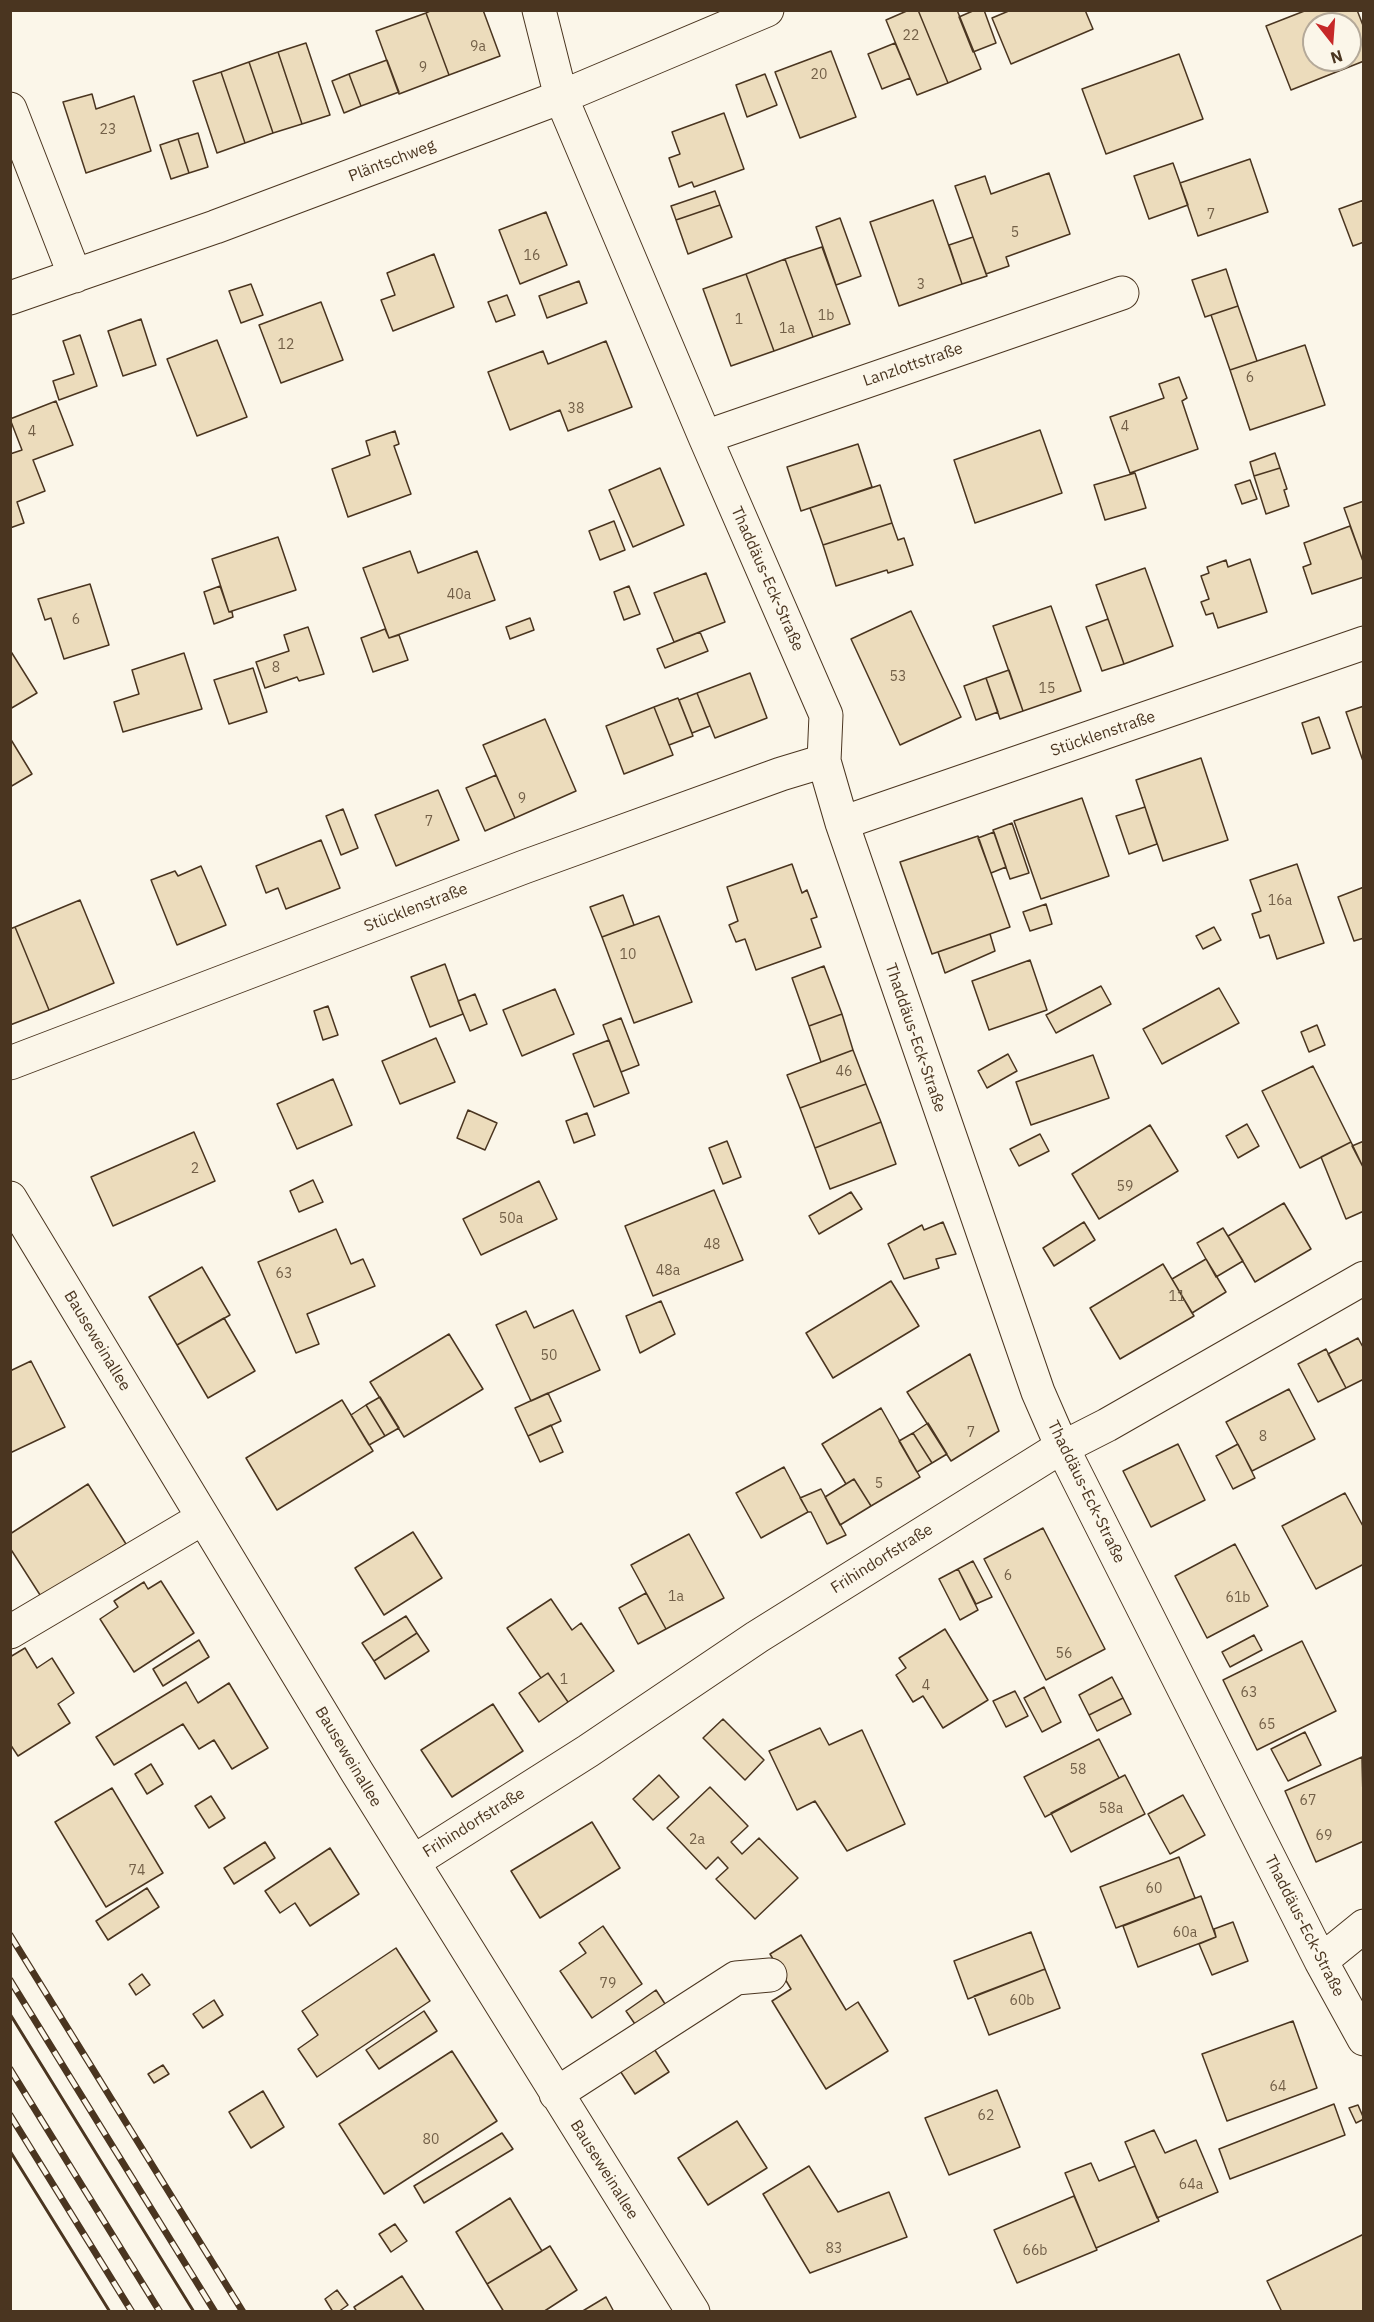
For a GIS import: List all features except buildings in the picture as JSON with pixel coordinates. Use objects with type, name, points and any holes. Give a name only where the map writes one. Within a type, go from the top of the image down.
[{"type":"street","name":"Thaddäus-Eck-Straße","points":[[539,10],[561,98],[826,714],[824,761],[842,823],[1038,1392],[1062,1447],[1321,1961],[1364,2039]]},
{"type":"street","name":"Pläntschweg","points":[[10,298],[215,227],[561,98],[768,10]]},
{"type":"street","points":[[10,109],[75,276]]},
{"type":"street","name":"Lanzlottstraße","points":[[705,437],[1122,293]]},
{"type":"street","name":"Stücklenstraße","points":[[842,823],[1364,643]]},
{"type":"street","name":"Stücklenstraße","points":[[10,1063],[524,867],[781,774],[824,761]]},
{"type":"street","name":"Bauseweinallee","points":[[10,1198],[412,1862],[693,2312]]},
{"type":"street","name":"Frihindorfstraße","points":[[412,1862],[588,1751],[757,1637],[1062,1447],[1107,1425],[1361,1286]]},
{"type":"street","points":[[10,1632],[203,1518]]},
{"type":"street","points":[[1321,1961],[1364,1926]]},
{"type":"street","points":[[556,2094],[736,1978],[770,1975]]},
{"type":"railway","points":[[10,1935],[243,2312]]},
{"type":"railway","points":[[10,1980],[215,2312]]},
{"type":"railway","points":[[10,2069],[160,2312]]},
{"type":"railway","points":[[10,2115],[132,2312]]},
{"type":"wall","points":[[10,2014],[194,2312]]},
{"type":"wall","points":[[10,2151],[110,2312]]}]
